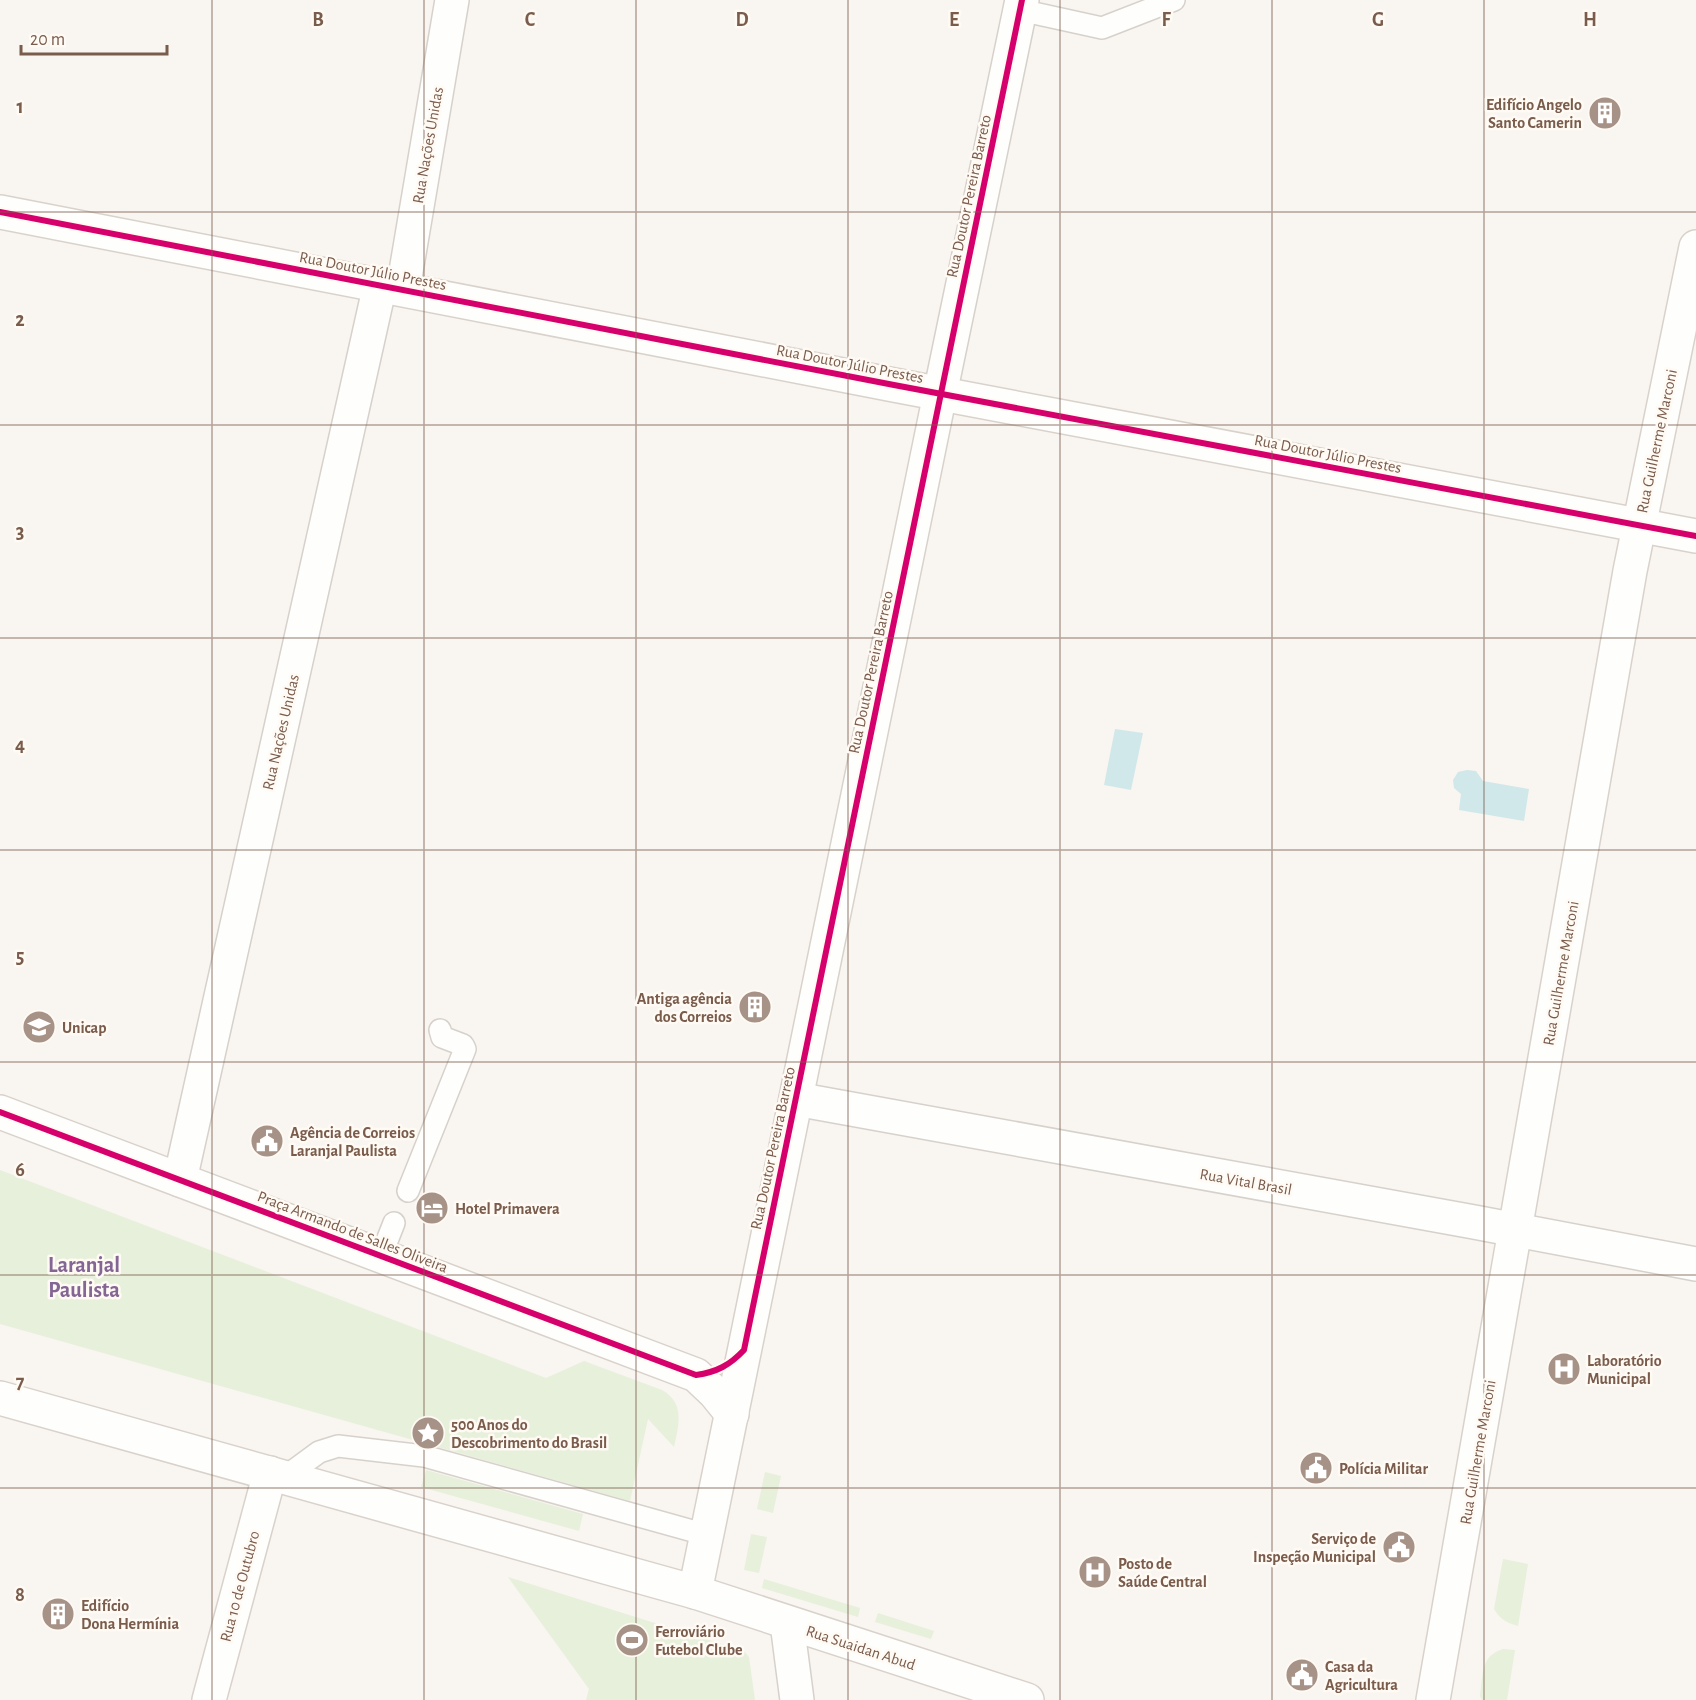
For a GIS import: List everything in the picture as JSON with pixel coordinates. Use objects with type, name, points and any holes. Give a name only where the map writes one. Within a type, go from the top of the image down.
[{"type":"street","name":"Rua Nações Unidas","points":[[180,1180],[391,287],[452,0]]},
{"type":"street","name":"Rua Doutor Pereira Barreto","points":[[732,1414],[1021,5]]},
{"type":"street","name":"Rua Doutor Júlio Prestes","points":[[0,212],[940,394],[1696,536]]},
{"type":"street","name":"Rua Guilherme Marconi","points":[[1434,1700],[1630,571],[1696,247]]},
{"type":"street","name":"Rua Vital Brasil","points":[[796,1099],[1696,1264]]},
{"type":"street","name":"Praça Armando de Salles Oliveira","points":[[0,1112],[696,1374],[716,1393],[732,1414]]},
{"type":"street","points":[[696,1374],[722,1369],[733,1362],[744,1350]]},
{"type":"street","points":[[0,1398],[695,1592],[732,1414]]},
{"type":"street","name":"Rua 10 de Outubro","points":[[209,1700],[277,1475]]},
{"type":"street","name":"Rua Suaidan Abud","points":[[695,1592],[1027,1700]]},
{"type":"street","points":[[786,1623],[797,1700]]},
{"type":"lane","points":[[1021,5],[1102,28],[1174,0]]},
{"type":"lane","points":[[408,1191],[465,1049],[463,1045],[442,1037],[440,1030]]},
{"type":"lane","points":[[381,1256],[394,1223]]},
{"type":"lane","points":[[277,1475],[319,1452],[338,1446],[424,1456],[707,1535]]},
{"type":"green space","points":[[0,1170],[546,1378],[584,1361],[662,1390],[674,1401],[677,1408],[678,1422],[674,1447],[648,1419],[630,1501],[0,1324]]},
{"type":"green space","points":[[426,1470],[583,1514],[579,1531],[421,1487]]},
{"type":"green space","points":[[765,1472],[781,1476],[773,1513],[757,1509]]},
{"type":"green space","points":[[751,1534],[767,1537],[759,1573],[744,1570]]},
{"type":"green space","points":[[1503,1559],[1528,1564],[1518,1626],[1504,1620],[1494,1609]]},
{"type":"green space","name":"Ferroviário Futebol Clube","points":[[508,1577],[744,1651],[749,1657],[755,1700],[586,1700],[589,1689]]},
{"type":"green space","points":[[764,1579],[860,1608],[858,1617],[762,1588]]},
{"type":"green space","points":[[878,1613],[934,1631],[931,1639],[875,1622]]},
{"type":"green space","points":[[1503,1649],[1515,1650],[1507,1700],[1482,1700],[1480,1696],[1486,1661]]},
{"type":"water","points":[[1115,729],[1143,733],[1131,790],[1104,785]]},
{"type":"water","points":[[1476,771],[1483,781],[1529,789],[1524,821],[1459,810],[1461,794],[1454,788],[1453,780],[1458,772]]},
{"type":"cycle path","points":[[0,1112],[696,1375],[723,1367],[744,1350],[1022,0]]},
{"type":"cycle path","points":[[0,212],[894,385],[1696,536]]},
{"type":"place","name":"Edifício Angelo Santo Camerin","points":[[1605,113]]},
{"type":"place","name":"Antiga agência dos Correios","points":[[755,1007]]},
{"type":"place","name":"Unicap","points":[[39,1027]]},
{"type":"place","name":"Agência de Correios Laranjal Paulista","points":[[267,1141]]},
{"type":"place","name":"Hotel Primavera","points":[[432,1208]]},
{"type":"place","name":"Laboratório Municipal","points":[[1564,1369]]},
{"type":"place","name":"500 Anos do Descobrimento do Brasil","points":[[428,1433]]},
{"type":"place","name":"Polícia Militar","points":[[1316,1468]]},
{"type":"place","name":"Serviço de Inspeção Municipal","points":[[1399,1547]]},
{"type":"place","name":"Posto de Saúde Central","points":[[1095,1572]]},
{"type":"place","name":"Edifício Dona Hermínia","points":[[58,1614]]},
{"type":"place","name":"Ferroviário Futebol Clube","points":[[632,1640]]},
{"type":"place","name":"Casa da Agricultura","points":[[1302,1675]]},
{"type":"district","name":"Laranjal Paulista","points":[[84,1276]]}]
